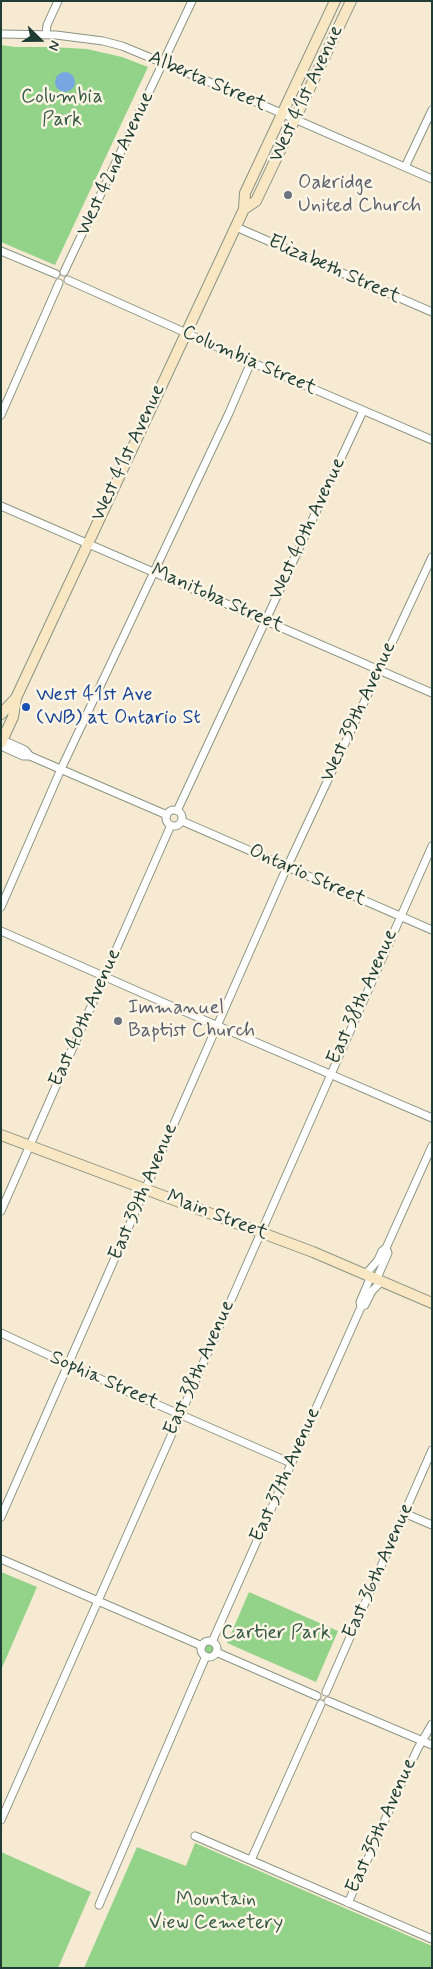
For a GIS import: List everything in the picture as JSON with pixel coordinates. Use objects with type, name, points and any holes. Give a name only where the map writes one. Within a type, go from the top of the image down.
[{"type":"main road","name":"West 41st Avenue","points":[[2,743],[13,716],[16,698],[244,210],[245,193],[335,1]]},
{"type":"main road","name":"West 41st Avenue","points":[[244,210],[256,201],[351,1]]},
{"type":"main road","name":"West 41st Avenue","points":[[1,714],[16,698]]},
{"type":"main road","name":"Main Street","points":[[1,1134],[260,1232],[432,1302]]},
{"type":"street","points":[[46,35],[47,25],[58,1]]},
{"type":"street","name":"West 42nd Avenue","points":[[64,272],[192,1]]},
{"type":"street","name":"Alberta Street","points":[[1,34],[56,35],[104,41],[164,62],[432,179]]},
{"type":"street","points":[[404,167],[432,110]]},
{"type":"street","name":"Elizabeth Street","points":[[236,227],[432,312]]},
{"type":"street","points":[[1,251],[56,274],[64,272],[68,276],[68,280],[63,284],[59,283]]},
{"type":"street","points":[[56,274],[56,280],[59,283]]},
{"type":"street","name":"Columbia Street","points":[[68,280],[432,440]]},
{"type":"street","points":[[1,414],[59,283]]},
{"type":"street","points":[[1,907],[61,769],[229,413],[251,362]]},
{"type":"street","name":"West 40th Avenue","points":[[177,811],[363,411]]},
{"type":"street","name":"Manitoba Street","points":[[1,506],[432,693]]},
{"type":"street","name":"West 39th Avenue","points":[[287,867],[430,567],[432,557]]},
{"type":"street","points":[[2,743],[25,750],[30,756],[168,815]]},
{"type":"street","points":[[172,811],[177,811],[181,815],[182,821],[176,826],[171,825],[167,821],[168,815],[172,811]]},
{"type":"street","name":"Ontario Street","points":[[182,821],[432,930]]},
{"type":"street","name":"East 40th Avenue","points":[[1,1211],[171,825]]},
{"type":"street","name":"East 38th Avenue","points":[[1,1820],[399,916],[432,846]]},
{"type":"street","name":"East 39th Avenue","points":[[1,1517],[287,867]]},
{"type":"street","points":[[1,931],[432,1118]]},
{"type":"street","name":"East 37th Avenue","points":[[361,1307],[365,1305],[372,1291],[378,1260],[382,1251],[386,1248],[432,1146]]},
{"type":"street","name":"East 37th Avenue","points":[[212,1642],[361,1307],[360,1302],[388,1253],[386,1248]]},
{"type":"street","name":"Sophia Street","points":[[1,1333],[179,1415],[291,1463]]},
{"type":"street","name":"East 36th Avenue","points":[[326,1692],[432,1450]]},
{"type":"street","points":[[404,1513],[432,1525]]},
{"type":"street","points":[[1,1559],[202,1646]]},
{"type":"street","points":[[205,1642],[212,1642],[216,1647],[216,1652],[213,1656],[206,1656],[201,1651],[202,1646],[205,1642]]},
{"type":"street","points":[[216,1652],[317,1696]]},
{"type":"street","points":[[99,1905],[206,1656]]},
{"type":"street","points":[[317,1696],[322,1692],[326,1692],[329,1697],[328,1701]]},
{"type":"street","points":[[317,1696],[320,1704]]},
{"type":"street","points":[[320,1704],[328,1701],[432,1745]]},
{"type":"street","points":[[251,1860],[320,1704]]},
{"type":"street","name":"East 35th Avenue","points":[[348,1903],[422,1741],[432,1724]]},
{"type":"street","points":[[195,1836],[432,1939]]},
{"type":"green space","name":"Columbia Park","points":[[1,45],[87,49],[122,57],[148,67],[55,265],[1,242]]},
{"type":"green space","points":[[1,1572],[37,1587],[1,1670]]},
{"type":"green space","name":"Cartier Park","points":[[249,1592],[338,1631],[316,1682],[227,1643]]},
{"type":"green space","points":[[207,1643],[211,1643],[215,1649],[211,1655],[207,1655],[203,1651],[203,1647]]},
{"type":"green space","name":"Mountain View Cemetery","points":[[195,1843],[432,1946],[432,1968],[84,1968],[137,1847],[186,1866]]},
{"type":"green space","name":"Mountain View Cemetery","points":[[1,1852],[91,1892],[58,1968],[1,1968]]},
{"type":"water","points":[[65,72],[72,75],[75,82],[72,89],[65,92],[58,89],[55,82],[58,75]]},
{"type":"place","name":"Oakridge United Church","points":[[288,195]]},
{"type":"place","name":"West 41st Ave (WB) at Ontario St","points":[[26,707]]},
{"type":"place","name":"Immanuel Baptist Church","points":[[118,1021]]}]
